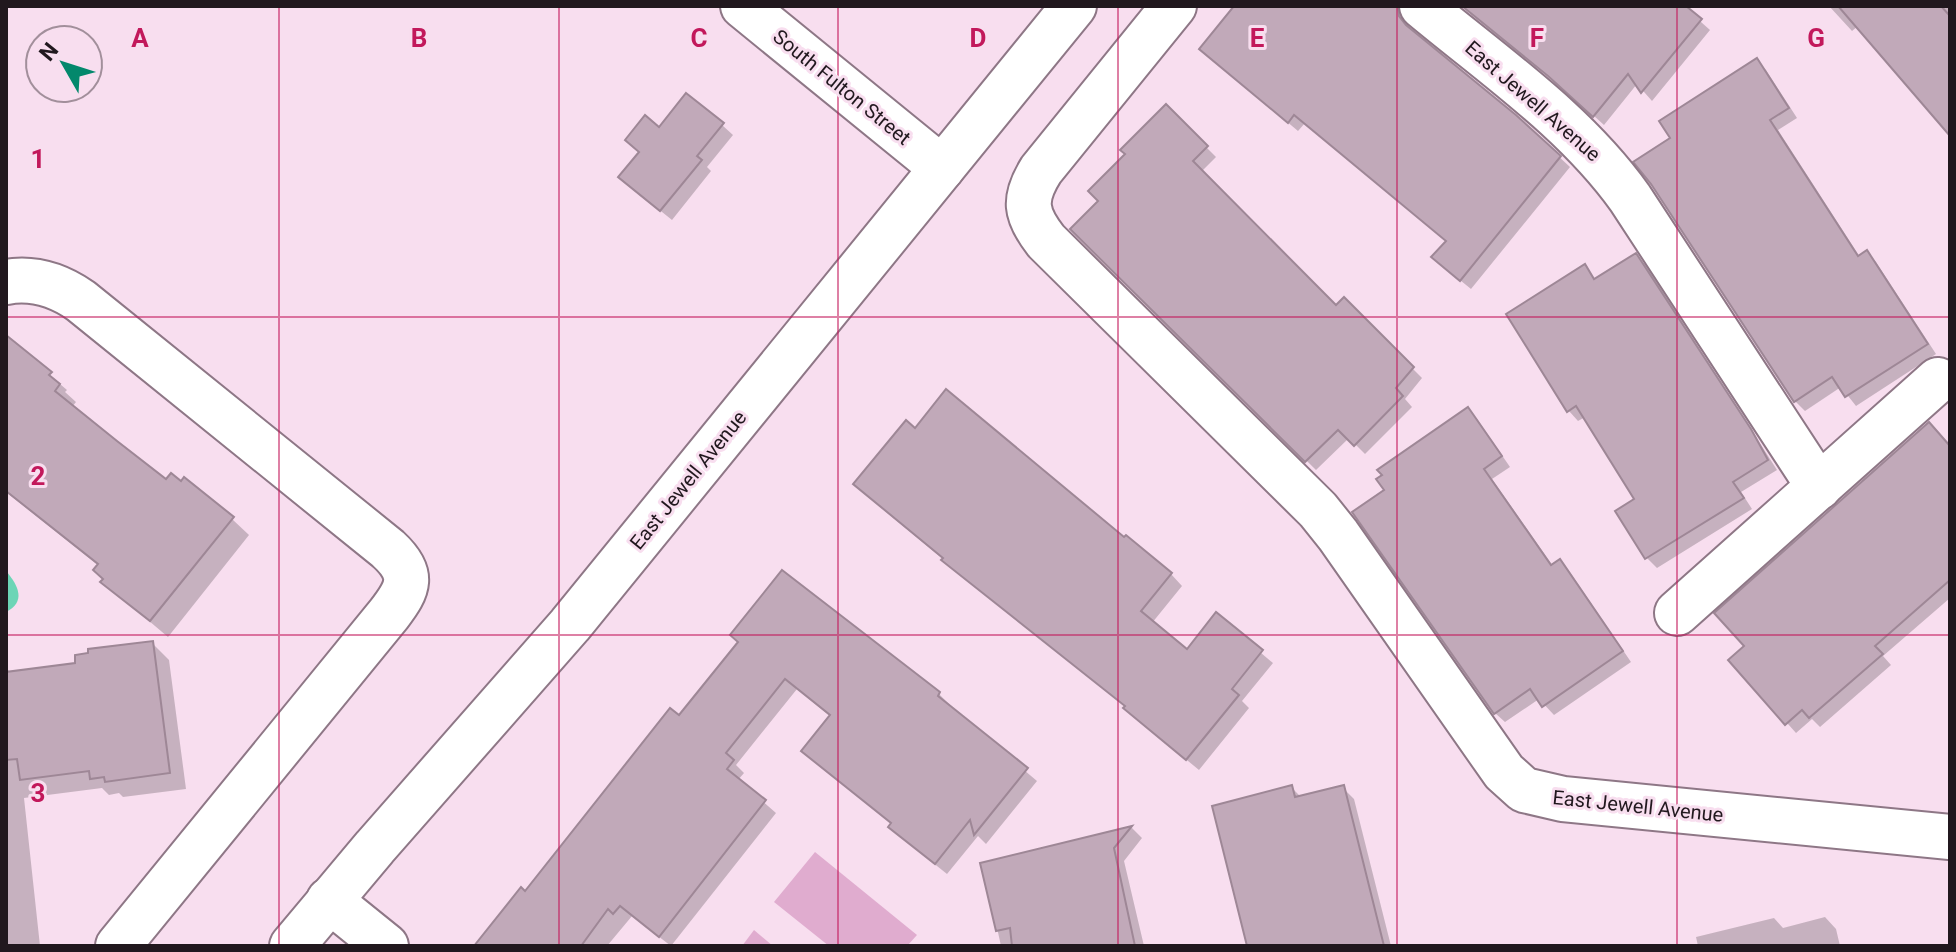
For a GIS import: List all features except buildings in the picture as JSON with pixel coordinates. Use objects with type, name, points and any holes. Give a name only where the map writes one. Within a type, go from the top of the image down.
[{"type":"street","name":"South Fulton Street","points":[[743,6],[942,168]]},
{"type":"street","name":"East Jewell Avenue","points":[[292,946],[570,625],[1074,6]]},
{"type":"street","name":"East Jewell Avenue","points":[[1174,6],[1041,170],[1029,191],[1031,217],[1046,241],[1315,508],[1491,756],[1524,790],[1563,799],[1950,837]]},
{"type":"street","name":"East Jewell Avenue","points":[[1422,6],[1565,125],[1602,160],[1819,487]]},
{"type":"street","points":[[6,282],[26,280],[48,284],[81,301],[388,549],[400,561],[406,574],[405,591],[389,614],[118,946]]},
{"type":"street","points":[[1677,613],[1938,380]]},
{"type":"street","points":[[329,900],[386,946]]},
{"type":"shaded area","points":[[6,571],[14,582],[18,599],[6,612]]},
{"type":"shaded area","points":[[815,852],[917,935],[907,946],[829,946],[774,902]]},
{"type":"shaded area","points":[[754,930],[773,946],[742,946]]}]
